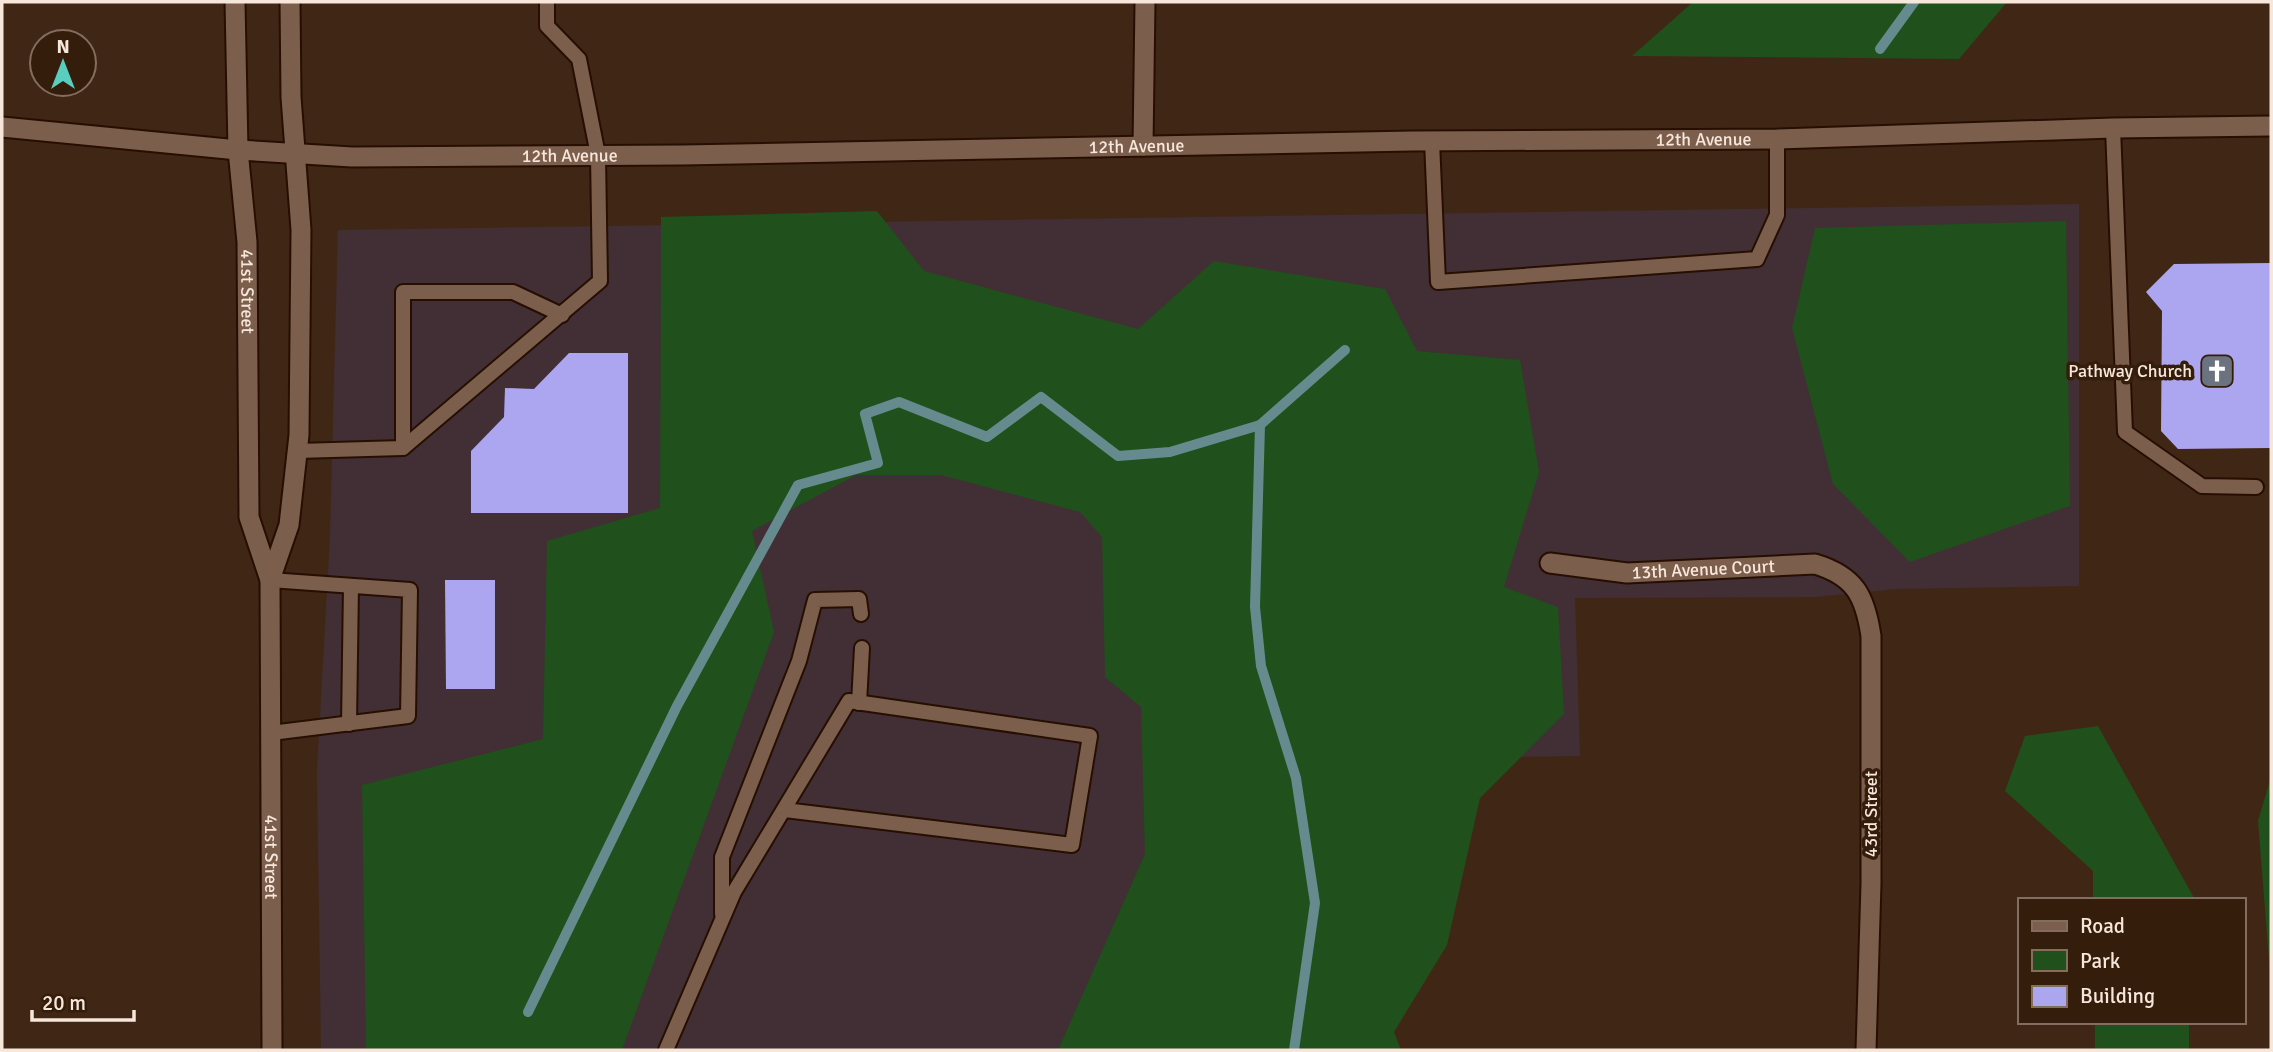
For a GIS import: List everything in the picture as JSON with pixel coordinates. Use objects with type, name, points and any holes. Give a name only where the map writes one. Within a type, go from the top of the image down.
[{"type":"street","name":"41st Street","points":[[235,2],[238,150],[247,242],[249,517],[270,580],[272,1050]]},
{"type":"street","name":"41st Street","points":[[270,580],[289,525],[297,451],[301,230],[291,97],[290,2]]},
{"type":"street","points":[[1143,146],[1145,2]]},
{"type":"street","name":"12th Avenue","points":[[2,127],[238,150],[352,157],[1432,141],[1777,139],[2113,128],[2271,126]]},
{"type":"street","name":"13th Avenue Court","points":[[1550,563],[1627,573],[1815,564],[1832,569],[1851,582]]},
{"type":"street","name":"43rd Street","points":[[1851,582],[1867,611],[1871,636],[1871,884],[1866,1050]]},
{"type":"lane","points":[[297,451],[403,448],[600,281],[598,155],[579,58],[547,26],[547,2]]},
{"type":"lane","points":[[2113,128],[2125,432],[2202,486],[2256,487]]},
{"type":"lane","points":[[1432,141],[1438,282],[1757,259],[1777,215],[1777,139]]},
{"type":"lane","points":[[403,448],[403,292],[513,292],[562,314]]},
{"type":"lane","points":[[270,580],[410,590],[408,716],[271,733]]},
{"type":"lane","points":[[349,724],[351,586]]},
{"type":"lane","points":[[722,919],[722,857],[799,661],[816,600],[859,599],[861,614]]},
{"type":"lane","points":[[859,703],[862,648]]},
{"type":"lane","points":[[394,660],[410,660]]},
{"type":"lane","points":[[666,1050],[734,892],[849,701],[1090,736],[1072,845],[785,810]]},
{"type":"shaded area","points":[[2079,204],[2079,586],[1895,589],[1815,597],[1575,598],[1580,756],[1365,759],[1365,1050],[321,1050],[317,772],[330,538],[338,230]]},
{"type":"green space","points":[[1693,2],[2007,2],[1959,59],[1632,56]]},
{"type":"green space","points":[[877,211],[924,271],[1138,329],[1214,261],[1385,289],[1417,351],[1520,360],[1539,472],[1504,587],[1558,607],[1564,714],[1480,798],[1447,945],[1394,1032],[1401,1050],[1058,1050],[1145,854],[1141,707],[1105,677],[1102,537],[1080,512],[941,475],[856,475],[752,531],[774,632],[622,1050],[366,1050],[362,785],[543,739],[547,541],[660,508],[661,217]]},
{"type":"green space","points":[[2066,221],[2070,506],[1910,562],[1833,484],[1792,328],[1815,228]]},
{"type":"green space","points":[[2098,726],[2193,898],[2093,898],[2093,871],[2005,791],[2025,736]]},
{"type":"green space","points":[[2271,777],[2271,985],[2258,821]]},
{"type":"green space","points":[[2095,1024],[2189,1024],[2189,1050],[2095,1050]]},
{"type":"building","name":"Pathway Church","points":[[2271,263],[2271,448],[2178,449],[2161,431],[2162,311],[2146,292],[2174,264]]},
{"type":"building","points":[[569,353],[628,353],[628,513],[471,513],[471,451],[504,417],[505,388],[534,389]]},
{"type":"building","points":[[445,580],[495,580],[495,689],[446,689]]},
{"type":"waterway","points":[[1880,49],[1914,2]]},
{"type":"waterway","points":[[1294,1050],[1315,903],[1296,778],[1261,666],[1255,607],[1260,425],[1345,350]]},
{"type":"waterway","points":[[528,1012],[677,706],[798,485],[878,463],[865,414],[899,402],[987,437],[1041,397],[1118,456],[1170,452],[1260,425]]},
{"type":"place","name":"Pathway Church","points":[[2217,371]]}]
